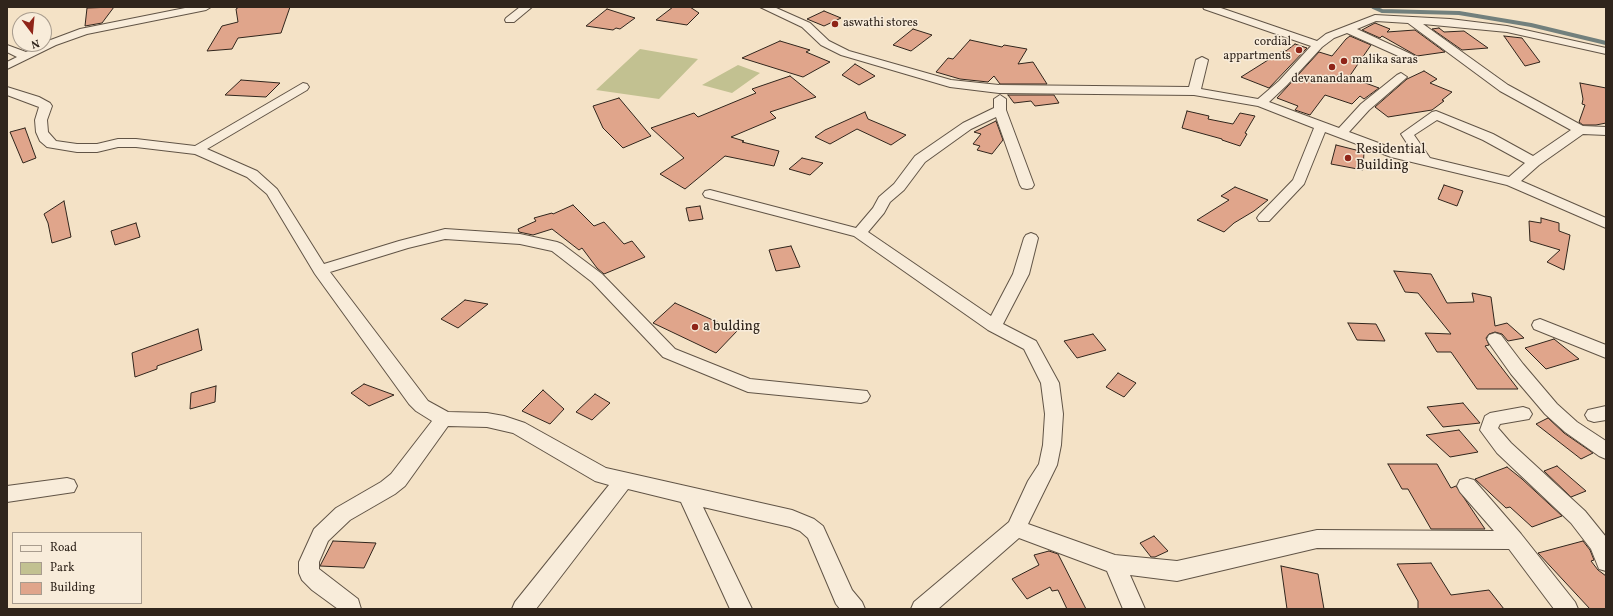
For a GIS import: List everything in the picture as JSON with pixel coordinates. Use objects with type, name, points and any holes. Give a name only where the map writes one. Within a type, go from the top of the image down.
[{"type":"street","points":[[7,66],[52,43],[84,31],[206,7]]},
{"type":"street","points":[[510,20],[527,7]]},
{"type":"street","points":[[765,7],[806,25],[825,43],[852,56],[950,83],[1000,89],[1130,88],[1194,91],[1261,103],[1370,145],[1426,162],[1512,182],[1606,223]]},
{"type":"street","points":[[1208,7],[1318,45]]},
{"type":"street","points":[[1261,103],[1283,83],[1318,45],[1330,36],[1375,18],[1450,22],[1507,29],[1606,51]]},
{"type":"street","points":[[1410,20],[1504,88],[1580,130],[1606,131]]},
{"type":"street","points":[[1347,29],[1368,37],[1409,57]]},
{"type":"street","points":[[7,48],[25,56]]},
{"type":"street","points":[[1194,91],[1202,60]]},
{"type":"street","points":[[1341,133],[1365,107],[1401,77]]},
{"type":"street","points":[[197,150],[303,87]]},
{"type":"street","points":[[1000,89],[1000,110],[1027,185]]},
{"type":"street","points":[[7,92],[35,100],[46,106],[41,120],[42,132],[45,138],[52,144],[77,148],[97,148],[118,143],[136,143],[197,150],[228,162],[252,174],[272,192],[320,270],[415,399],[431,412],[444,418],[504,423],[519,428],[602,475],[792,519],[812,528],[816,532],[844,597],[854,609]]},
{"type":"street","points":[[859,233],[879,210],[884,200],[899,187],[920,159],[967,126],[1000,110]]},
{"type":"street","points":[[1426,162],[1408,134],[1436,115],[1488,136],[1534,162]]},
{"type":"street","points":[[1264,218],[1299,181],[1321,126]]},
{"type":"street","points":[[1512,182],[1534,162],[1580,130]]},
{"type":"street","points":[[710,194],[859,233],[994,326],[1030,345],[1050,383],[1052,399],[1052,445],[1048,465],[1035,487],[1016,528],[922,609]]},
{"type":"street","points":[[320,270],[404,244],[444,234],[520,239],[557,247],[597,278],[669,353],[748,385],[861,396]]},
{"type":"street","points":[[994,326],[1021,274],[1031,238]]},
{"type":"street","points":[[1540,325],[1606,352]]},
{"type":"street","points":[[1495,338],[1516,369],[1552,409],[1571,427],[1606,451]]},
{"type":"street","points":[[1523,414],[1496,418],[1491,421],[1489,430],[1504,448],[1578,517],[1599,544],[1606,562]]},
{"type":"street","points":[[350,609],[350,606],[341,598],[318,583],[309,573],[309,562],[314,548],[321,535],[343,514],[388,488],[398,480],[444,418]]},
{"type":"street","points":[[523,609],[624,480]]},
{"type":"street","points":[[7,494],[67,486]]},
{"type":"street","points":[[1467,486],[1514,540],[1567,609]]},
{"type":"street","points":[[688,495],[741,609]]},
{"type":"street","points":[[1016,528],[1116,564],[1177,571],[1317,539],[1514,540]]},
{"type":"street","points":[[1116,564],[1134,609]]},
{"type":"green space","points":[[640,49],[698,59],[659,99],[596,90]]},
{"type":"green space","points":[[738,65],[760,73],[732,93],[702,85]]},
{"type":"building","points":[[114,7],[102,23],[85,26],[87,8]]},
{"type":"building","points":[[239,7],[290,7],[281,33],[238,38],[232,49],[207,51],[222,26],[238,22],[236,9]]},
{"type":"building","points":[[673,7],[690,7],[699,13],[687,25],[656,20]]},
{"type":"building","points":[[607,9],[635,18],[620,29],[616,28],[613,30],[586,26]]},
{"type":"building","points":[[824,11],[841,18],[824,26],[807,19]]},
{"type":"building","points":[[1375,23],[1390,29],[1387,32],[1415,30],[1445,52],[1417,56],[1382,36],[1380,38],[1362,30]]},
{"type":"building","points":[[1439,28],[1444,32],[1464,31],[1488,48],[1462,50],[1432,29]]},
{"type":"building","points":[[913,29],[932,35],[911,51],[893,45]]},
{"type":"building","points":[[1350,36],[1371,45],[1349,77],[1379,88],[1364,99],[1360,96],[1352,104],[1325,95],[1310,115],[1295,110],[1298,106],[1277,98],[1319,52],[1332,56]]},
{"type":"building","points":[[1504,36],[1522,38],[1540,62],[1525,66]]},
{"type":"building","points":[[970,40],[1002,47],[1004,45],[1027,49],[1018,64],[1033,62],[1047,84],[1000,84],[994,76],[988,82],[960,79],[936,72],[948,58],[953,59]]},
{"type":"building","points":[[780,41],[810,50],[806,52],[830,62],[803,77],[742,58]]},
{"type":"building","points":[[1295,44],[1307,48],[1269,88],[1241,77],[1284,50],[1286,51]]},
{"type":"building","points":[[855,64],[875,76],[859,85],[842,75]]},
{"type":"building","points":[[1424,71],[1437,79],[1430,83],[1452,92],[1442,100],[1444,101],[1432,110],[1388,117],[1375,107],[1407,79]]},
{"type":"building","points":[[790,76],[816,97],[770,112],[776,118],[731,137],[744,141],[742,142],[779,151],[774,166],[725,156],[685,189],[660,174],[684,158],[651,128],[694,113],[698,117],[756,93],[752,89]]},
{"type":"building","points":[[241,80],[280,83],[266,97],[225,95]]},
{"type":"building","points":[[1580,83],[1606,88],[1606,123],[1583,125],[1579,122],[1585,105],[1582,104],[1583,99]]},
{"type":"building","points":[[1008,95],[1054,95],[1059,103],[1035,106],[1031,101],[1014,103]]},
{"type":"building","points":[[619,98],[651,136],[623,148],[603,128],[593,106]]},
{"type":"building","points":[[1187,111],[1209,116],[1208,119],[1233,124],[1240,113],[1255,116],[1245,133],[1247,134],[1240,146],[1222,139],[1182,128]]},
{"type":"building","points":[[865,112],[868,119],[906,135],[891,145],[857,129],[830,144],[815,137],[825,130]]},
{"type":"building","points":[[996,121],[1003,140],[992,154],[977,150],[980,146],[973,144],[981,134],[974,132]]},
{"type":"building","points":[[25,128],[36,158],[23,163],[10,132]]},
{"type":"building","name":"Residential Building","points":[[1336,145],[1364,152],[1363,170],[1331,164]]},
{"type":"building","points":[[802,158],[823,163],[810,175],[789,169]]},
{"type":"building","points":[[1444,185],[1463,191],[1457,206],[1438,199]]},
{"type":"building","points":[[1235,187],[1268,200],[1254,211],[1234,223],[1224,232],[1197,220],[1229,200],[1221,196]]},
{"type":"building","points":[[64,201],[71,237],[52,243],[48,223],[44,214]]},
{"type":"building","points":[[573,205],[594,226],[604,222],[624,244],[632,241],[645,257],[604,274],[597,268],[582,248],[579,250],[552,229],[533,235],[519,232],[518,229],[536,221],[534,218],[553,214]]},
{"type":"building","points":[[700,206],[703,219],[689,221],[686,208]]},
{"type":"building","points":[[1541,218],[1559,223],[1559,231],[1570,235],[1564,270],[1547,262],[1560,250],[1530,241],[1529,221],[1541,223]]},
{"type":"building","points":[[136,223],[140,237],[115,245],[111,231]]},
{"type":"building","points":[[791,246],[800,267],[776,271],[769,250]]},
{"type":"building","points":[[1394,271],[1431,274],[1447,303],[1474,302],[1472,293],[1491,297],[1495,326],[1507,323],[1524,338],[1508,341],[1502,334],[1495,332],[1489,334],[1486,338],[1489,345],[1485,346],[1518,389],[1477,389],[1451,352],[1437,352],[1425,333],[1451,334],[1418,293],[1405,292]]},
{"type":"building","points":[[465,300],[488,304],[458,328],[441,319]]},
{"type":"building","name":"a bulding","points":[[675,303],[737,331],[716,353],[653,323]]},
{"type":"building","points":[[1348,323],[1376,324],[1385,341],[1357,340]]},
{"type":"building","points":[[198,329],[202,350],[157,366],[157,369],[135,377],[132,353]]},
{"type":"building","points":[[1093,334],[1106,350],[1077,358],[1064,341]]},
{"type":"building","points":[[1554,339],[1579,359],[1546,369],[1525,348]]},
{"type":"building","points":[[1118,373],[1136,383],[1124,397],[1106,387]]},
{"type":"building","points":[[364,384],[394,395],[369,406],[351,393]]},
{"type":"building","points":[[216,386],[215,402],[190,409],[191,393]]},
{"type":"building","points":[[543,390],[564,409],[550,424],[522,411]]},
{"type":"building","points":[[595,394],[610,403],[592,420],[576,412]]},
{"type":"building","points":[[1463,403],[1480,423],[1443,427],[1427,407]]},
{"type":"building","points":[[1548,418],[1564,433],[1593,453],[1581,459],[1536,424]]},
{"type":"building","points":[[1459,430],[1478,452],[1450,457],[1426,435]]},
{"type":"building","points":[[1388,464],[1437,464],[1451,488],[1456,486],[1485,529],[1431,529],[1408,489],[1402,489]]},
{"type":"building","points":[[1557,466],[1586,491],[1571,497],[1544,471]]},
{"type":"building","points":[[1507,467],[1562,516],[1532,527],[1510,507],[1506,508],[1475,479]]},
{"type":"building","points":[[1154,536],[1168,551],[1155,557],[1151,557],[1140,543]]},
{"type":"building","points":[[333,541],[376,543],[364,568],[320,566]]},
{"type":"building","points":[[1583,541],[1590,550],[1594,560],[1591,561],[1598,570],[1606,576],[1606,609],[1590,609],[1538,553]]},
{"type":"building","points":[[1049,551],[1058,554],[1086,609],[1067,609],[1058,590],[1052,591],[1050,587],[1027,599],[1012,579],[1039,565],[1034,555]]},
{"type":"building","points":[[1431,563],[1451,595],[1489,590],[1504,609],[1418,609],[1418,601],[1397,564]]},
{"type":"building","points":[[1281,566],[1318,574],[1324,609],[1287,609]]},
{"type":"waterway","points":[[1373,7],[1382,11],[1459,13],[1531,25],[1606,43]]},
{"type":"place","name":"aswathi stores","points":[[835,24]]},
{"type":"place","name":"cordial appartments","points":[[1299,50]]},
{"type":"place","name":"malika saras","points":[[1344,61]]},
{"type":"place","name":"devanandanam","points":[[1332,67]]},
{"type":"place","name":"Residential Building","points":[[1348,158]]},
{"type":"place","name":"a bulding","points":[[695,327]]}]
